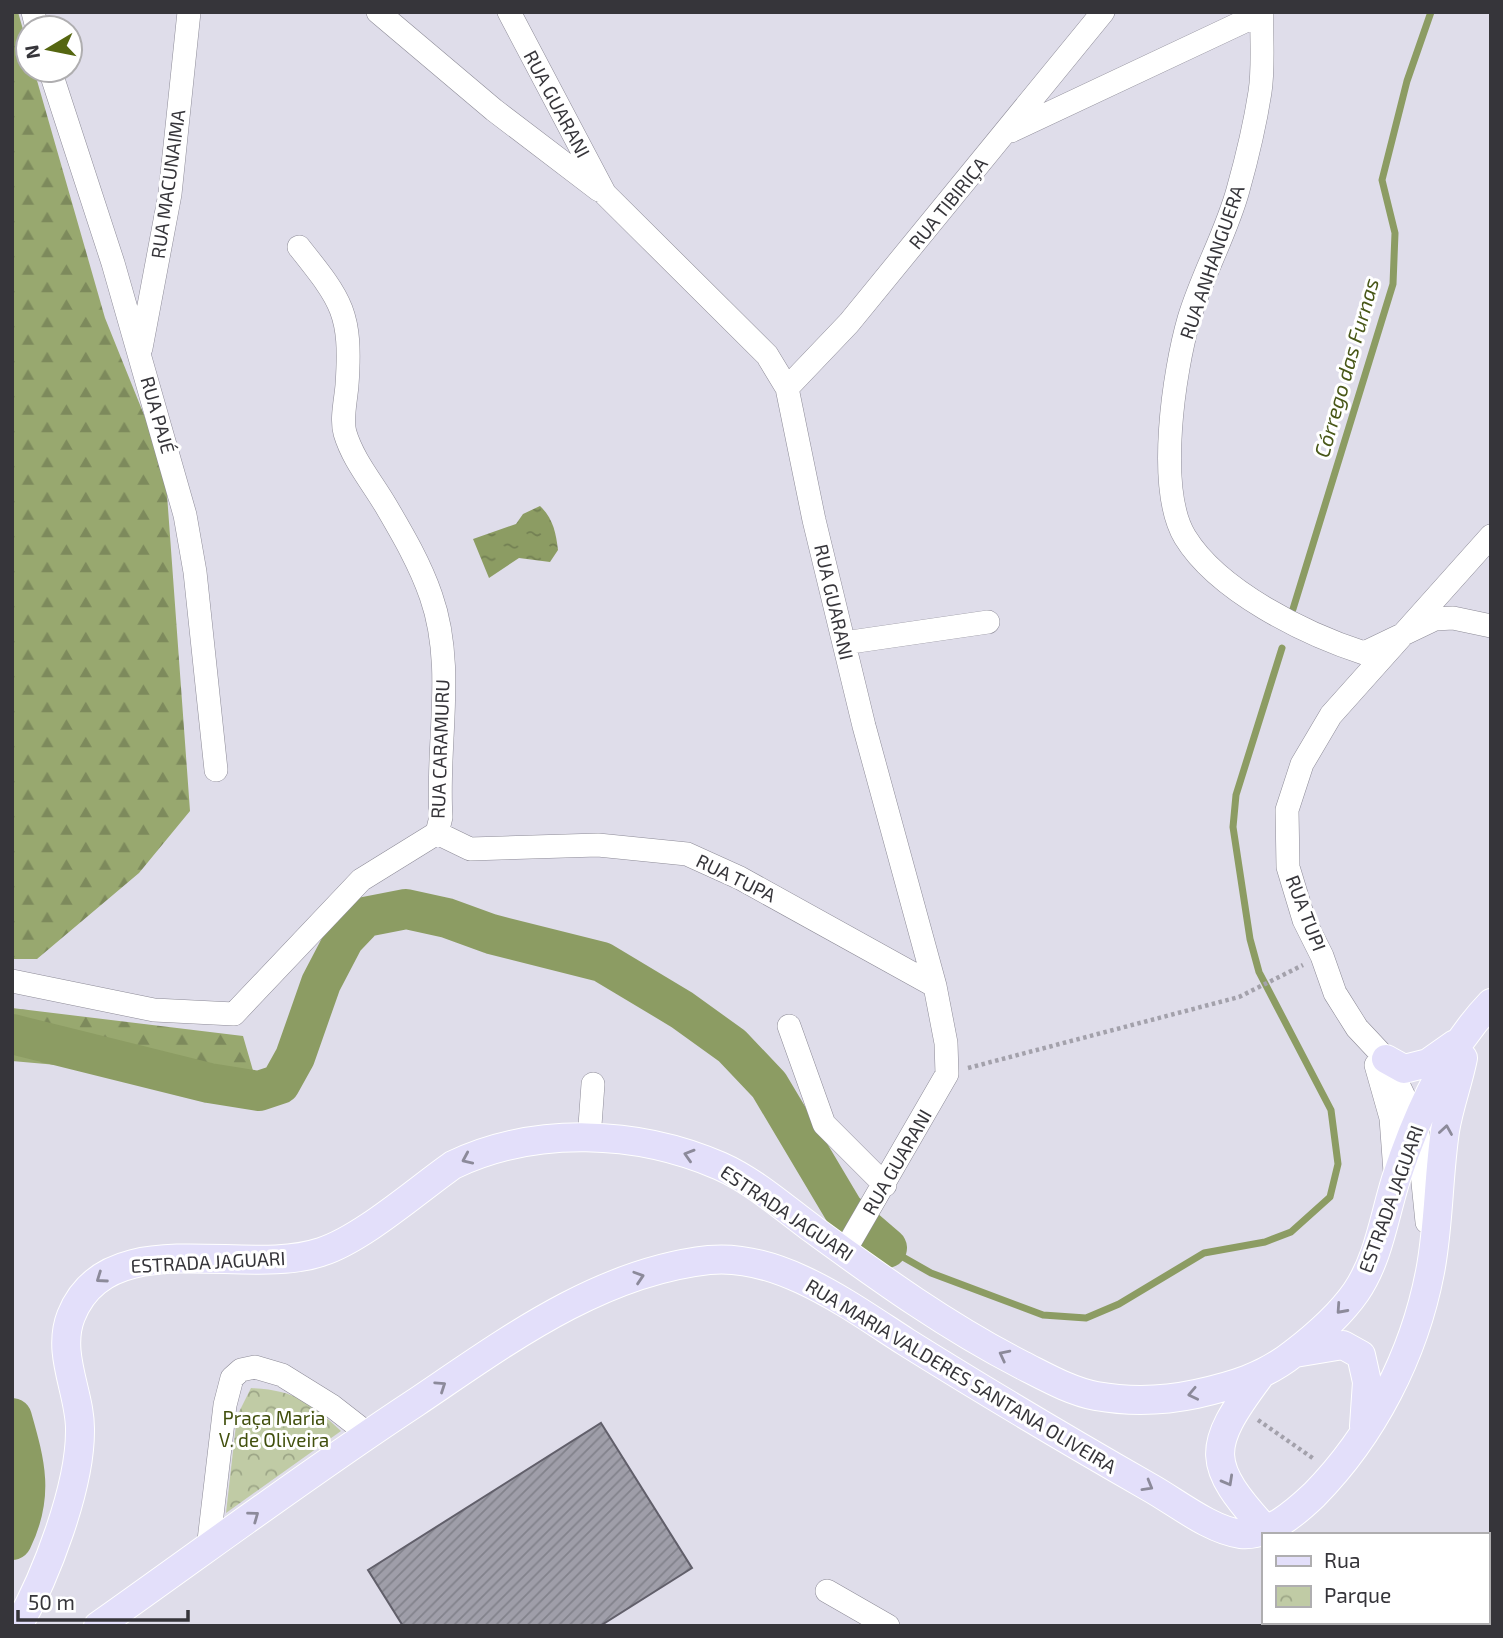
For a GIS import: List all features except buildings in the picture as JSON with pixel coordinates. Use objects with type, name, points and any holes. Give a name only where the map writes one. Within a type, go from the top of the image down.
[{"type":"main road","points":[[1385,1059],[1404,1069],[1428,1063],[1464,1034],[1491,1003]]},
{"type":"main road","points":[[1259,1377],[1237,1406],[1220,1442],[1221,1468],[1234,1493],[1268,1532],[1303,1505],[1335,1474],[1363,1436],[1402,1364],[1431,1270],[1446,1128],[1464,1034]]},
{"type":"main road","name":"ESTRADA JAGUARI","points":[[18,1626],[34,1598],[69,1499],[78,1464],[81,1428],[70,1383],[67,1347],[69,1319],[80,1299],[96,1280],[119,1267],[138,1263],[266,1261],[320,1253],[341,1245],[453,1165],[473,1156],[506,1144],[559,1138],[622,1139],[690,1155],[722,1167],[849,1244],[962,1331],[1065,1387],[1127,1401],[1164,1399],[1259,1377],[1294,1353],[1338,1314],[1357,1291],[1381,1235],[1395,1181],[1417,1124],[1464,1034]]},
{"type":"main road","name":"RUA MARIA VALDERES SANTANA OLIVEIRA","points":[[98,1626],[368,1434],[536,1322],[623,1282],[660,1270],[712,1260],[751,1264],[781,1272],[862,1313],[994,1398],[1228,1531],[1251,1534],[1268,1532]]},
{"type":"main road","points":[[942,1365],[962,1331]]},
{"type":"main road","points":[[1294,1353],[1343,1345],[1361,1355],[1367,1381],[1363,1436]]},
{"type":"street","name":"RUA MACUNAIMA","points":[[140,355],[170,194],[189,12]]},
{"type":"street","points":[[378,12],[494,110],[605,194]]},
{"type":"street","name":"RUA GUARANI","points":[[509,12],[605,194],[767,355],[787,388],[844,643],[934,986],[946,1043],[947,1074],[849,1244]]},
{"type":"street","name":"RUA TIBIRIÇA","points":[[787,388],[825,352],[1103,12]]},
{"type":"street","points":[[1005,134],[1262,12]]},
{"type":"street","name":"RUA ANHANGUERA","points":[[1262,12],[1260,90],[1238,191],[1190,317],[1172,396],[1171,467],[1175,508],[1184,535],[1197,553],[1243,596],[1341,645],[1364,653],[1397,640],[1435,619],[1453,618],[1491,626]]},
{"type":"street","name":"RUA PAJÉ","points":[[54,84],[140,355],[184,515],[195,572],[216,770]]},
{"type":"street","name":"RUA CARAMURU","points":[[12,981],[154,1010],[234,1014],[361,880],[437,833],[441,817],[444,697],[435,611],[419,565],[358,462],[344,430],[349,339],[345,316],[335,292],[299,247]]},
{"type":"street","name":"RUA TUPI","points":[[1417,1124],[1385,1059],[1357,1028],[1335,993],[1322,956],[1304,920],[1288,866],[1287,810],[1302,764],[1331,715],[1491,536]]},
{"type":"street","points":[[844,643],[988,622]]},
{"type":"street","name":"RUA TUPA","points":[[437,833],[470,849],[598,845],[687,854],[740,878],[934,986]]},
{"type":"street","points":[[789,1026],[824,1124],[885,1185]]},
{"type":"street","points":[[1357,1028],[1379,1071],[1391,1118],[1395,1181]]},
{"type":"street","points":[[589,1139],[593,1084]]},
{"type":"street","points":[[1417,1124],[1431,1270]]},
{"type":"street","points":[[208,1549],[225,1405],[232,1378],[241,1370],[255,1367],[282,1375],[332,1406],[368,1434]]},
{"type":"street","points":[[827,1591],[888,1626]]},
{"type":"path","points":[[947,1074],[1238,997],[1282,975]]},
{"type":"path","points":[[1237,1406],[1335,1474]]},
{"type":"green space","points":[[12,12],[18,12],[14,14],[14,84],[38,84],[105,318],[165,467],[190,811],[139,873],[37,959],[12,959]]},
{"type":"green space","points":[[12,1008],[243,1036],[254,1074],[225,1080],[12,1061]]},
{"type":"green space","name":"Praça Maria V. de Oliveira","points":[[251,1388],[279,1391],[301,1399],[341,1431],[226,1513],[237,1416]]},
{"type":"water","points":[[540,506],[551,521],[556,538],[558,550],[550,562],[519,558],[489,578],[473,539],[516,524],[523,514]]},
{"type":"waterway","name":"Córrego das Furnas","points":[[1293,609],[1393,284],[1395,233],[1382,180],[1407,81],[1431,12]]},
{"type":"waterway","name":"Córrego das Furnas","points":[[887,1248],[931,1273],[1043,1315],[1086,1318],[1119,1304],[1204,1253],[1265,1242],[1291,1232],[1330,1197],[1338,1164],[1331,1110],[1259,972],[1250,939],[1233,827],[1236,795],[1282,648]]},
{"type":"waterway","points":[[12,1034],[209,1083],[259,1091],[280,1084],[295,1057],[321,983],[344,939],[365,917],[406,909],[447,918],[491,934],[602,962],[682,1010],[732,1046],[769,1085],[844,1211],[887,1248]]},
{"type":"waterway","points":[[12,1418],[21,1450],[25,1479],[23,1508],[12,1540]]}]
